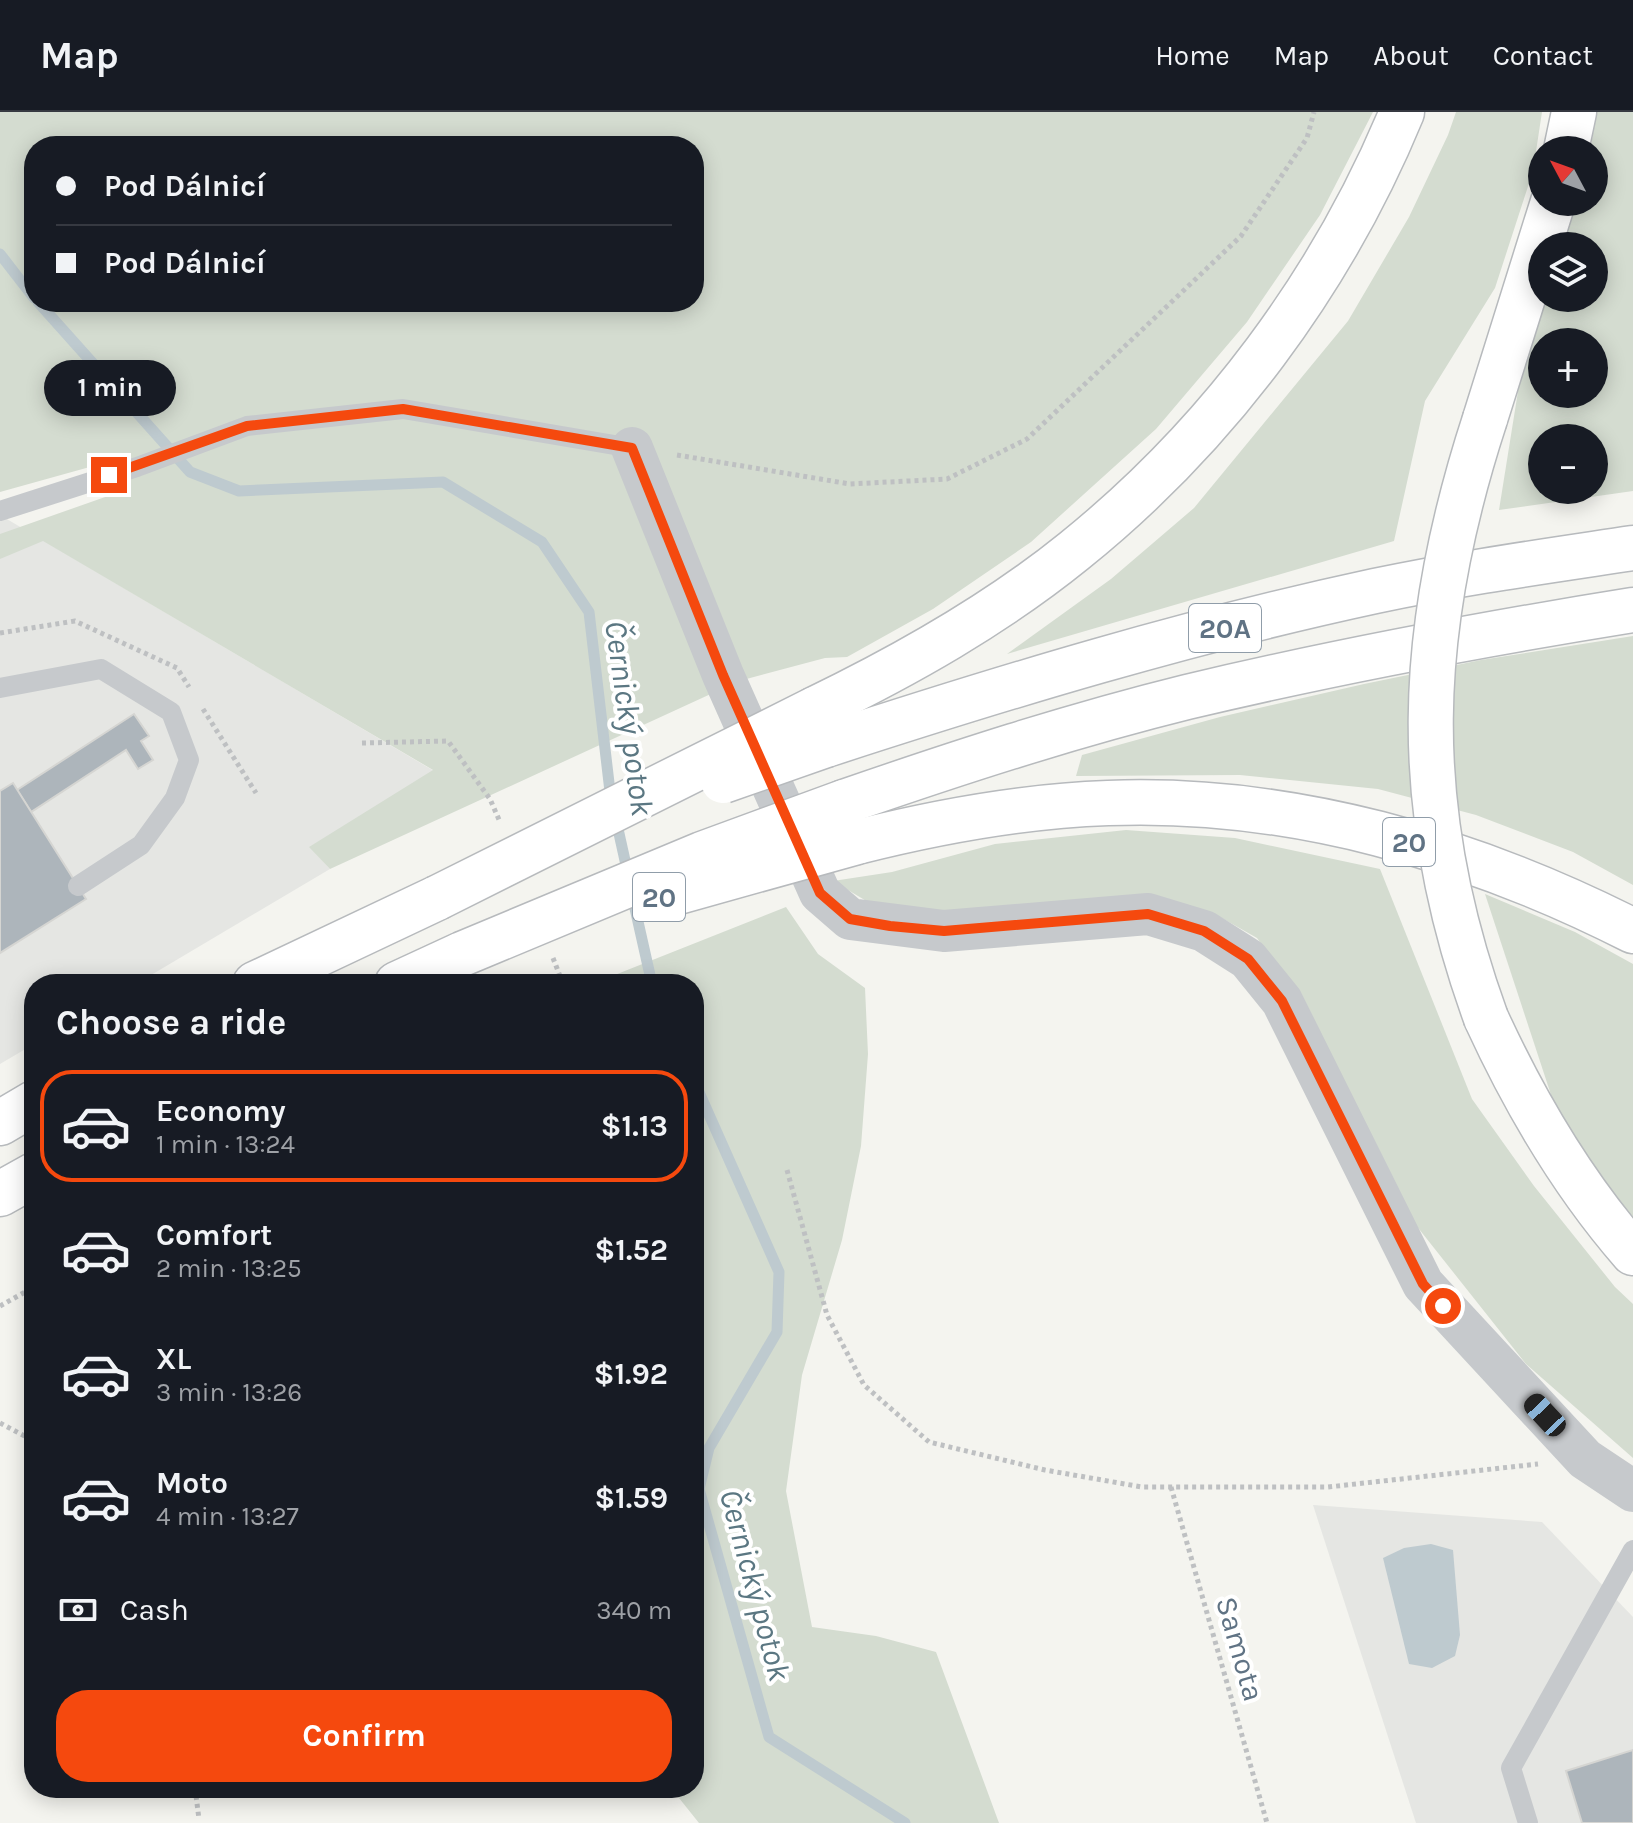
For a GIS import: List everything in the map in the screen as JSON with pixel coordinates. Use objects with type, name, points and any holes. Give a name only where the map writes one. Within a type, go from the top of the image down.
[{"type":"highway","points":[[276,974],[437,898],[688,794],[821,727],[888,674],[973,624],[1074,551],[1130,502],[1183,449],[1270,346],[1319,273],[1355,211],[1402,112]]},
{"type":"highway","points":[[1569,136],[1574,112]]},
{"type":"highway","points":[[1549,216],[1464,483],[1439,596],[1430,693],[1430,752],[1443,870],[1468,970],[1486,1018],[1544,1132],[1579,1185],[1633,1253]]},
{"type":"highway","name":"20A","points":[[821,727],[1021,681],[1377,590],[1633,548]]},
{"type":"highway","points":[[419,974],[702,854],[851,822],[1048,735],[1185,698],[1426,645],[1633,610]]},
{"type":"highway","name":"20","points":[[851,822],[919,826],[1045,807],[1109,803],[1172,802],[1244,809],[1315,819],[1453,855],[1520,878],[1633,931]]},
{"type":"highway","points":[[0,1123],[24,1109]]},
{"type":"highway","points":[[0,1194],[24,1181]]},
{"type":"street","points":[[632,448],[723,675],[820,893],[850,919],[944,931],[1148,914],[1204,931],[1248,959],[1282,1001],[1423,1284],[1585,1459],[1633,1491]]},
{"type":"lane","points":[[0,511],[247,426],[403,409],[632,448]]},
{"type":"lane","points":[[0,688],[101,669],[171,712],[189,760],[175,798],[141,845],[78,886]]},
{"type":"lane","points":[[1528,1823],[1511,1768],[1633,1550]]},
{"type":"path","points":[[632,448],[850,484],[947,479],[1027,439],[1241,236],[1307,138],[1314,112]]},
{"type":"path","points":[[787,1170],[827,1315],[834,1329],[864,1385],[929,1442],[1045,1470],[1142,1487],[1328,1487],[1585,1459]]},
{"type":"path","points":[[0,1306],[24,1293]]},
{"type":"path","points":[[0,1423],[24,1436]]},
{"type":"path","name":"Samota","points":[[1171,1487],[1267,1823]]},
{"type":"path","points":[[196,1798],[199,1819]]},
{"type":"shaded area","points":[[0,112],[1373,112],[1320,215],[1247,322],[1156,429],[1031,542],[933,609],[847,657],[825,658],[739,681],[330,869],[309,847],[433,770],[43,541],[0,559],[0,534],[108,496],[122,458],[0,492]]},
{"type":"shaded area","points":[[1456,112],[1542,112],[1538,136],[1528,136],[1528,186],[1495,288],[1425,401],[1394,541],[1007,654],[1111,579],[1194,508],[1348,321],[1409,217]]},
{"type":"shaded area","points":[[1597,112],[1633,112],[1633,491],[1608,495],[1608,424],[1528,424],[1528,504],[1541,504],[1499,510],[1519,385],[1528,356],[1528,408],[1608,408],[1608,328],[1537,328],[1542,312],[1608,312],[1608,232],[1567,232],[1572,216],[1608,216],[1608,136],[1593,136]]},
{"type":"shaded area","points":[[0,515],[434,771],[310,847],[330,869],[153,974],[24,974],[24,1050],[0,1064]]},
{"type":"shaded area","points":[[1633,636],[1633,885],[1573,852],[1476,815],[1378,789],[1240,775],[1076,776],[1082,755],[1220,717],[1481,660]]},
{"type":"shaded area","points":[[1126,830],[1235,838],[1380,869],[1472,1099],[1534,1186],[1615,1287],[1633,1304],[1633,1458],[1526,1364],[1396,1200],[1293,988],[1257,938],[1213,913],[878,908],[833,881],[892,872],[995,844]]},
{"type":"shaded area","points":[[1485,894],[1575,932],[1633,964],[1633,1217],[1613,1195],[1556,1110]]},
{"type":"shaded area","points":[[786,907],[818,954],[865,988],[868,1054],[861,1146],[842,1240],[802,1375],[786,1491],[812,1627],[876,1636],[936,1652],[999,1823],[699,1823],[679,1798],[704,1798],[704,974],[617,974]]},
{"type":"shaded area","points":[[1313,1505],[1542,1522],[1633,1617],[1633,1823],[1416,1823]]},
{"type":"shaded area","points":[[1431,1544],[1453,1550],[1460,1635],[1455,1656],[1432,1668],[1409,1664],[1383,1558],[1404,1548]]},
{"type":"building","points":[[134,714],[149,736],[141,741],[153,760],[138,769],[126,750],[31,812],[17,790]]},
{"type":"building","points":[[13,783],[86,899],[0,953],[0,791]]},
{"type":"building","points":[[1633,1750],[1633,1823],[1582,1823],[1566,1771]]},
{"type":"waterway","name":"Černický potok","points":[[0,254],[24,285]]},
{"type":"waterway","name":"Černický potok","points":[[47,312],[190,472],[239,491],[443,482],[542,542],[589,612],[611,800]]},
{"type":"waterway","name":"Černický potok","points":[[616,820],[628,874]]},
{"type":"waterway","name":"Černický potok","points":[[632,895],[650,974]]},
{"type":"waterway","name":"Černický potok","points":[[704,1103],[779,1272],[777,1332],[709,1448],[704,1468]]},
{"type":"waterway","name":"Černický potok","points":[[704,1507],[769,1737],[905,1823]]},
{"type":"route","points":[[109,475],[247,426],[403,409],[632,448],[723,675],[820,893],[850,919],[944,931],[1148,914],[1204,931],[1248,959],[1282,1001],[1423,1284],[1443,1306]]}]
